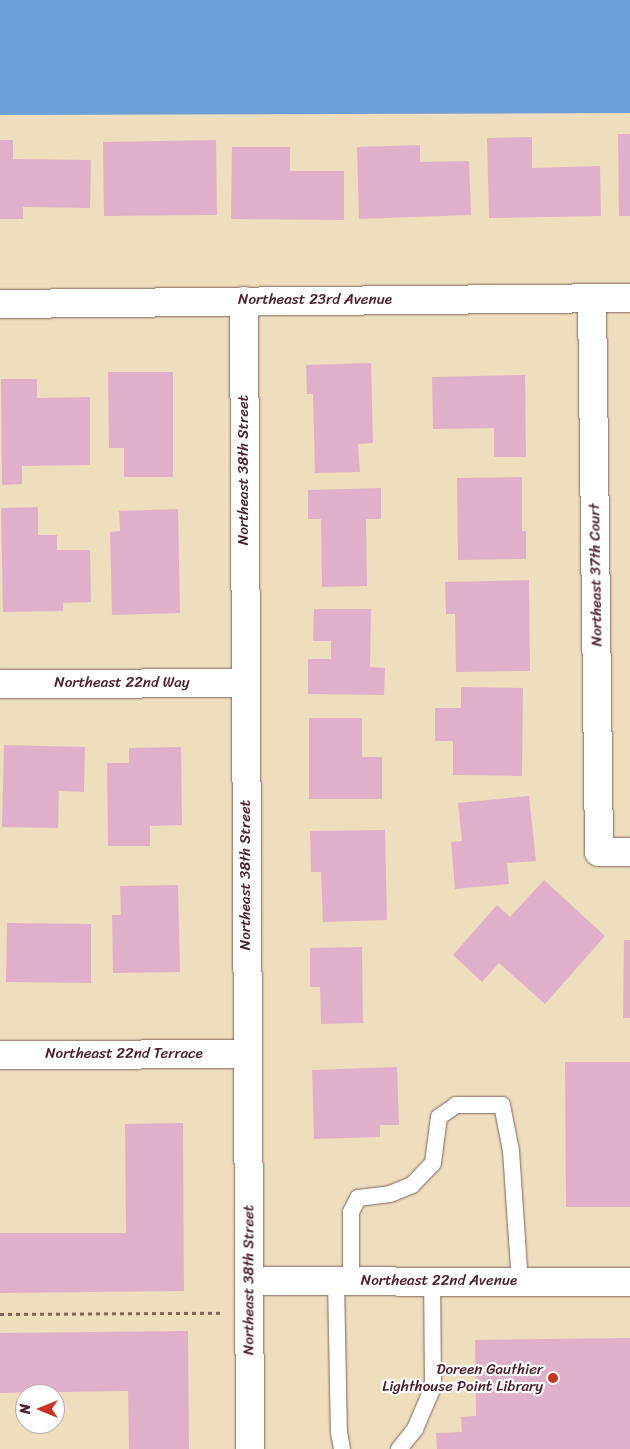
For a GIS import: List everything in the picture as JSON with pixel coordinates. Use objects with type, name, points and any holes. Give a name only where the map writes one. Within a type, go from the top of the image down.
[{"type":"street","name":"Northeast 37th Court","points":[[592,298],[600,852],[630,852]]},
{"type":"street","name":"Northeast 23rd Avenue","points":[[0,304],[630,298]]},
{"type":"street","name":"Northeast 38th Street","points":[[244,301],[250,1449]]},
{"type":"street","name":"Northeast 22nd Way","points":[[0,684],[245,683]]},
{"type":"street","name":"Northeast 22nd Terrace","points":[[0,1055],[247,1054]]},
{"type":"street","name":"Northeast 22nd Avenue","points":[[249,1281],[630,1282]]},
{"type":"lane","points":[[342,1449],[339,1432],[344,1281],[351,1212],[358,1198],[390,1194],[412,1185],[433,1163],[439,1117],[456,1104],[502,1104],[511,1151],[520,1282]]},
{"type":"lane","points":[[399,1449],[415,1429],[433,1387],[432,1281]]},
{"type":"path","points":[[0,1314],[249,1312]]},
{"type":"water","points":[[0,0],[630,0],[630,113],[0,115]]},
{"type":"building","points":[[618,134],[630,134],[630,216],[619,216]]},
{"type":"building","points":[[532,137],[532,168],[600,166],[601,216],[489,218],[487,138]]},
{"type":"building","points":[[0,140],[13,140],[13,159],[91,160],[90,208],[23,207],[23,219],[0,219]]},
{"type":"building","points":[[216,140],[217,215],[104,216],[103,142]]},
{"type":"building","points":[[420,145],[420,162],[469,161],[471,215],[359,219],[357,147]]},
{"type":"building","points":[[232,147],[290,147],[290,171],[344,171],[344,220],[231,219]]},
{"type":"building","points":[[371,363],[373,443],[358,444],[360,472],[315,473],[313,394],[307,394],[306,365]]},
{"type":"building","points":[[108,372],[173,372],[173,477],[124,477],[124,448],[109,448]]},
{"type":"building","points":[[525,375],[526,457],[494,457],[494,428],[433,429],[432,377]]},
{"type":"building","points":[[1,379],[37,379],[37,398],[90,397],[90,465],[22,466],[22,484],[2,485]]},
{"type":"building","points":[[522,477],[522,531],[526,531],[526,559],[458,560],[457,478]]},
{"type":"building","points":[[381,488],[381,519],[366,519],[367,586],[322,587],[321,519],[308,519],[308,490]]},
{"type":"building","points":[[38,507],[38,535],[57,535],[57,550],[90,550],[91,602],[63,603],[63,611],[3,612],[1,508]]},
{"type":"building","points":[[178,509],[180,613],[112,615],[110,532],[120,531],[119,511]]},
{"type":"building","points":[[529,580],[530,671],[456,672],[455,614],[446,614],[445,582]]},
{"type":"building","points":[[314,609],[371,609],[370,667],[385,668],[384,695],[308,694],[308,659],[331,659],[331,641],[313,641]]},
{"type":"building","points":[[461,687],[523,688],[522,776],[453,775],[453,741],[435,741],[435,708],[461,708]]},
{"type":"building","points":[[309,718],[362,718],[362,757],[382,757],[382,799],[309,799]]},
{"type":"building","points":[[4,745],[85,747],[84,792],[59,791],[58,828],[2,827]]},
{"type":"building","points":[[181,747],[182,825],[150,826],[150,846],[108,846],[107,763],[129,763],[129,748]]},
{"type":"building","points":[[529,796],[536,861],[507,863],[509,884],[455,889],[451,842],[462,841],[458,803]]},
{"type":"building","points":[[385,830],[387,920],[323,922],[321,872],[311,872],[310,831]]},
{"type":"building","points":[[544,880],[605,936],[545,1004],[499,963],[482,982],[453,955],[497,905],[510,917]]},
{"type":"building","points":[[178,885],[180,972],[113,973],[112,915],[121,915],[120,886]]},
{"type":"building","points":[[7,923],[91,924],[91,983],[6,982]]},
{"type":"building","points":[[624,940],[630,940],[630,1018],[623,1018]]},
{"type":"building","points":[[362,947],[363,1023],[321,1024],[320,987],[310,987],[310,948]]},
{"type":"building","points":[[565,1062],[630,1062],[630,1207],[566,1207]]},
{"type":"building","points":[[397,1067],[399,1125],[380,1125],[380,1137],[314,1139],[312,1070]]},
{"type":"building","points":[[183,1123],[184,1291],[0,1293],[0,1233],[126,1233],[125,1124]]},
{"type":"building","points":[[188,1331],[189,1449],[129,1449],[128,1391],[65,1392],[65,1384],[15,1384],[15,1393],[0,1393],[0,1333]]},
{"type":"building","name":"Doreen Gauthier Lighthouse Point Library","points":[[630,1338],[630,1449],[437,1449],[436,1433],[462,1432],[461,1417],[476,1416],[475,1340]]},
{"type":"place","name":"Doreen Gauthier Lighthouse Point Library","points":[[553,1378]]}]
